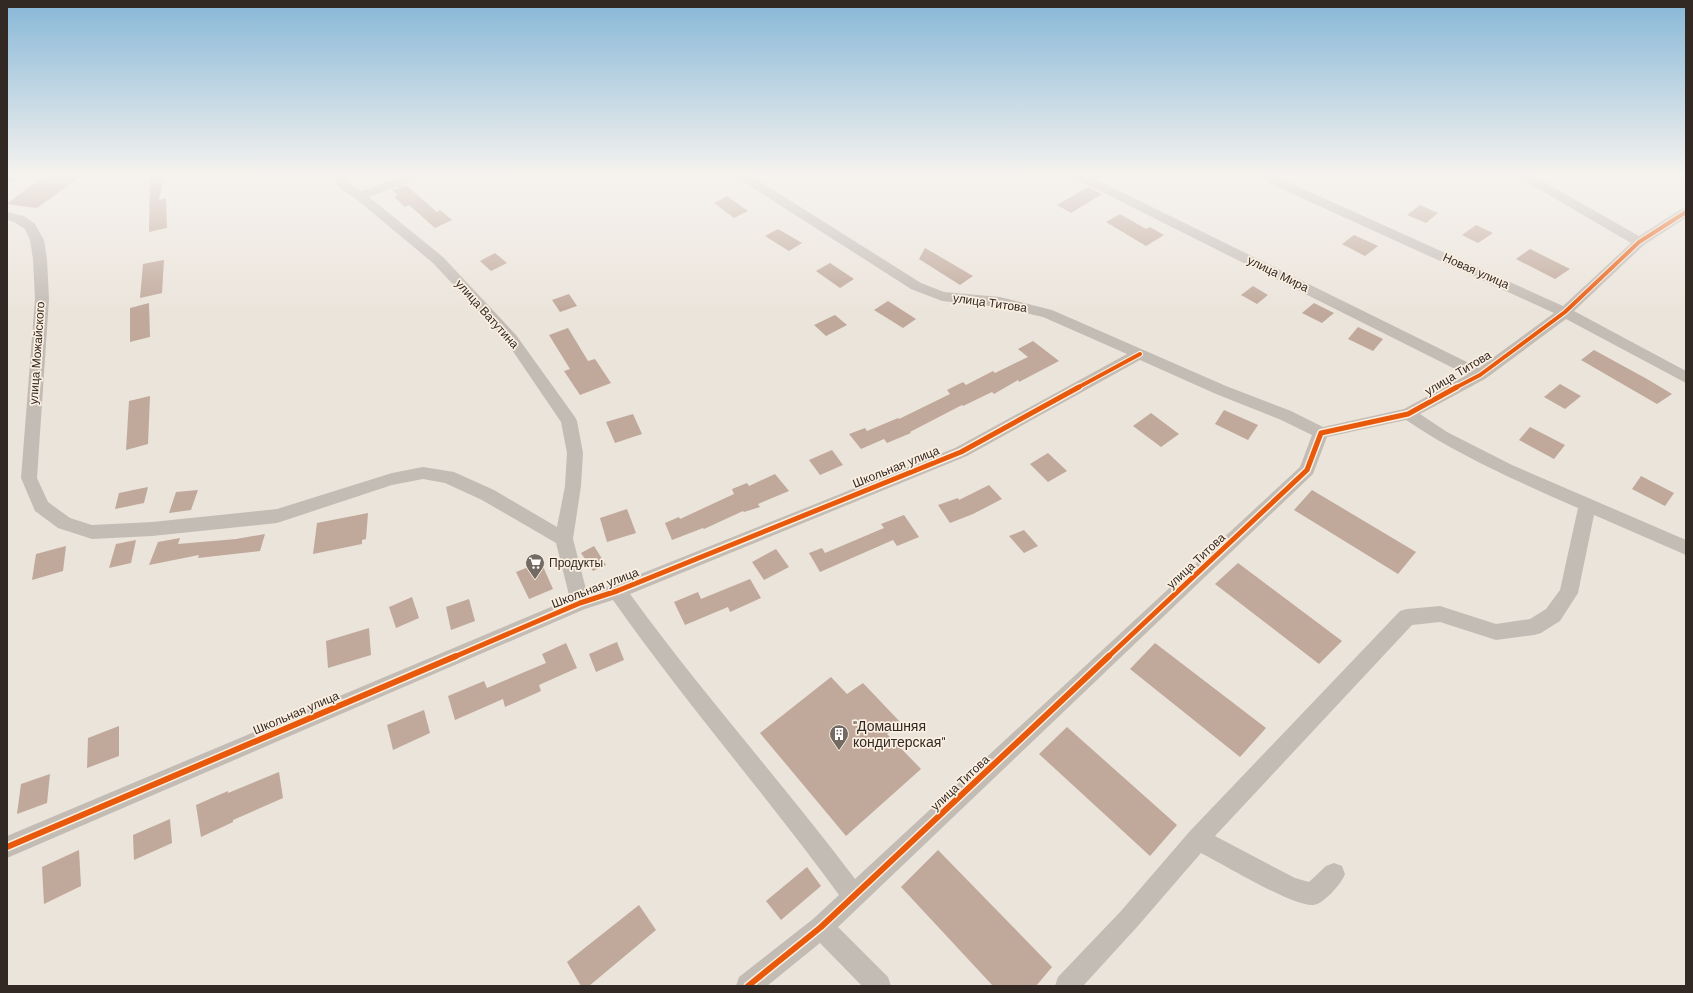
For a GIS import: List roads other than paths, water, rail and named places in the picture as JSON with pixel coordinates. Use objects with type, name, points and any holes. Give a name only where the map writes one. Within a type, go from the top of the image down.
[{"type":"street","name":"улица Можайского","points":[[21,220],[30,226],[37,240],[40,259],[42,299],[29,478],[41,506],[64,523],[92,532],[152,529],[277,516],[392,479],[423,473],[448,477],[488,495],[564,539]]},
{"type":"street","name":"улица Ватутина","points":[[390,220],[438,260],[511,338],[568,421],[575,453],[574,486],[564,539]]},
{"type":"street","name":"улица Титова","points":[[813,220],[916,286],[942,296],[1000,302],[1047,313],[1221,390],[1285,415],[1321,433],[1408,414],[1480,375],[1566,312],[1639,242],[1675,220]]},
{"type":"street","name":"улица Мира","points":[[1169,220],[1480,375]]},
{"type":"street","name":"Новая улица","points":[[1363,220],[1566,312],[1686,378]]},
{"type":"street","points":[[1602,220],[1639,242]]},
{"type":"street","name":"Школьная улица","points":[[7,847],[580,604],[962,452],[1140,354]]},
{"type":"street","points":[[1408,414],[1441,436],[1506,469],[1686,548]]},
{"type":"street","name":"улица Титова","points":[[748,986],[822,927],[1307,470],[1321,433]]},
{"type":"street","points":[[1067,986],[1129,919],[1198,839],[1407,617],[1440,614],[1496,632],[1534,627],[1553,615],[1569,593],[1587,505]]},
{"type":"street","points":[[564,539],[580,604]]},
{"type":"street","points":[[617,590],[660,651],[816,845],[854,896]]},
{"type":"street","points":[[1198,839],[1292,889],[1314,894],[1334,874]]},
{"type":"street","points":[[822,927],[879,986]]},
{"type":"place","name":"Продукты","points":[[535,580]]},
{"type":"place","name":"\"Домашняя кондитерская\"","points":[[839,751]]}]
